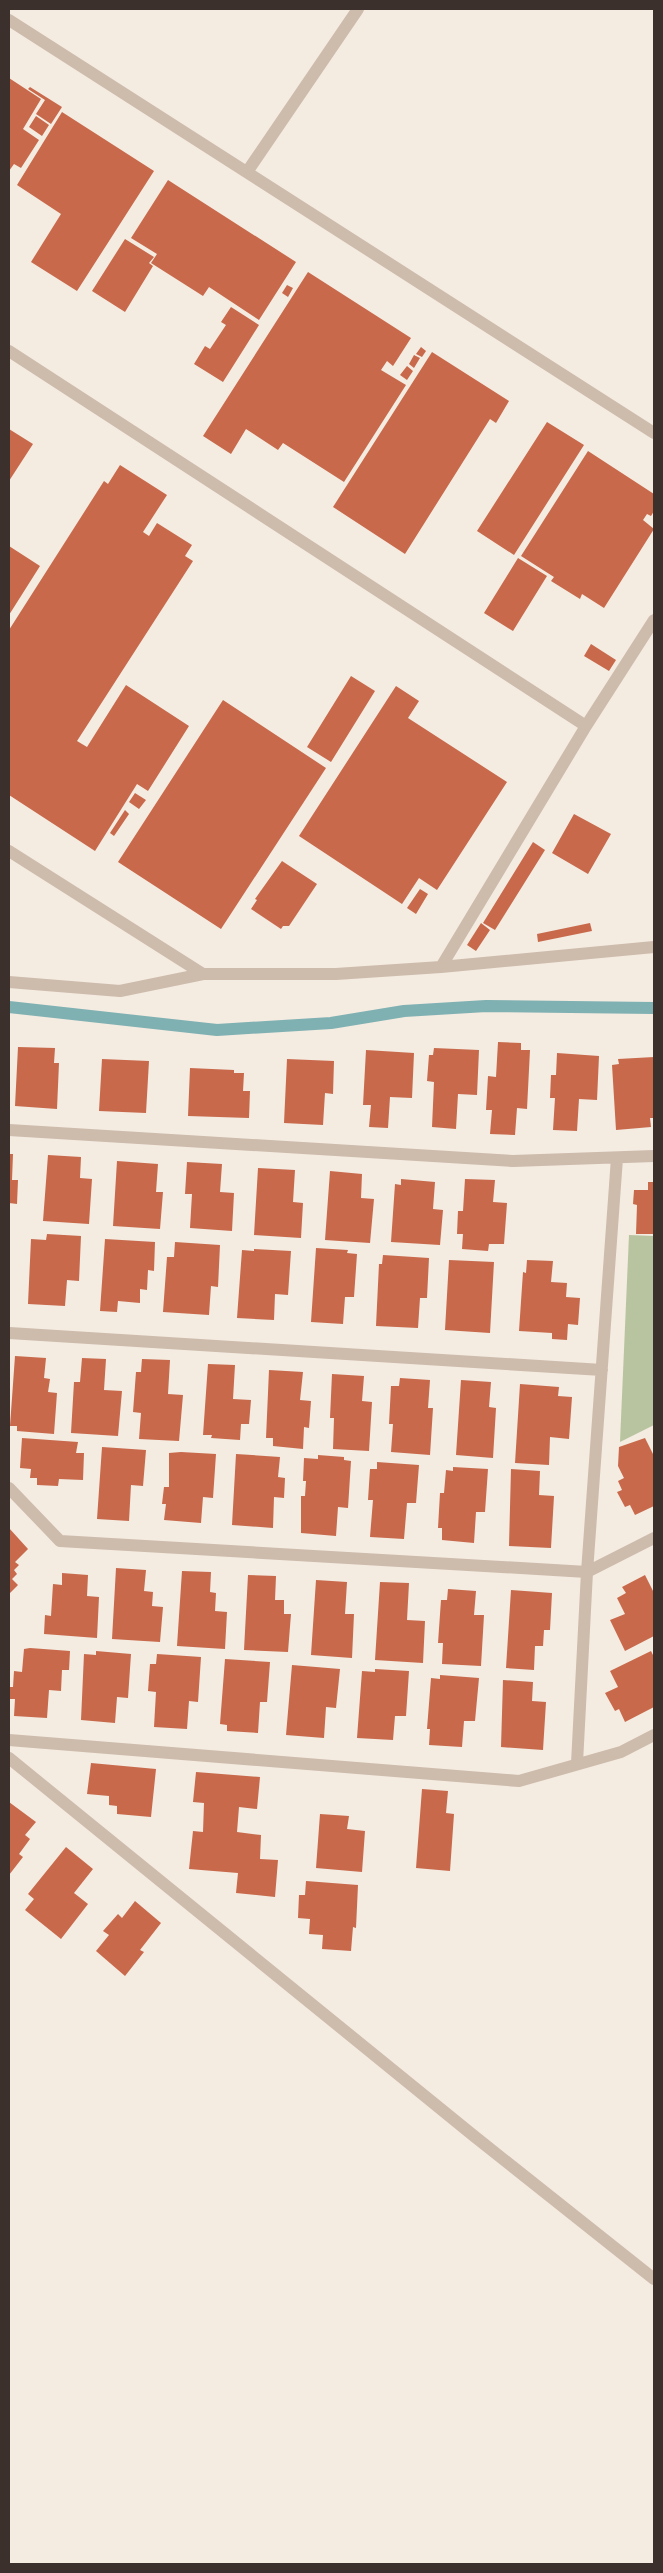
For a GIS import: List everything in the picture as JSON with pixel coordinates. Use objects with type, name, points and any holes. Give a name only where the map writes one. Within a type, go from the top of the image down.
[{"type":"street","points":[[247,172],[358,9]]},
{"type":"street","points":[[9,20],[654,434]]},
{"type":"street","points":[[9,351],[586,726]]},
{"type":"street","points":[[441,967],[586,726],[654,620]]},
{"type":"street","points":[[9,851],[203,974]]},
{"type":"street","points":[[9,982],[120,991],[203,974],[336,974],[441,967],[654,947]]},
{"type":"street","points":[[9,1130],[513,1161],[654,1156]]},
{"type":"street","points":[[577,1763],[587,1572],[617,1158]]},
{"type":"street","points":[[9,1333],[602,1370]]},
{"type":"street","points":[[9,1488],[60,1541],[587,1572],[654,1538]]},
{"type":"street","points":[[9,1740],[519,1780],[621,1752],[654,1735]]},
{"type":"street","points":[[9,1758],[474,2136],[654,2279]]},
{"type":"green space","points":[[629,1235],[654,1236],[654,1425],[620,1442]]},
{"type":"building","points":[[9,78],[41,99],[23,129],[39,140],[21,168],[14,164],[9,171]]},
{"type":"building","points":[[30,87],[62,107],[51,124],[36,114],[45,100],[28,89]]},
{"type":"building","points":[[62,112],[154,171],[77,291],[31,262],[61,214],[17,185]]},
{"type":"building","points":[[36,116],[49,125],[42,136],[29,127]]},
{"type":"building","points":[[168,180],[296,262],[259,320],[209,287],[203,296],[151,263],[157,254],[131,238]]},
{"type":"building","points":[[125,239],[154,257],[149,263],[153,266],[125,312],[92,291]]},
{"type":"building","points":[[308,272],[411,338],[393,366],[387,361],[381,370],[406,385],[344,482],[283,443],[278,450],[246,429],[231,454],[203,436]]},
{"type":"building","points":[[287,285],[293,288],[288,297],[282,293]]},
{"type":"building","points":[[231,307],[259,325],[223,382],[194,364],[205,346],[210,349],[226,325],[221,322]]},
{"type":"building","points":[[421,347],[426,351],[422,357],[416,354]]},
{"type":"building","points":[[432,352],[509,401],[496,423],[490,419],[405,554],[333,507]]},
{"type":"building","points":[[414,355],[420,358],[414,368],[409,364]]},
{"type":"building","points":[[407,366],[413,371],[407,380],[400,375]]},
{"type":"building","points":[[547,422],[584,445],[514,555],[477,531]]},
{"type":"building","points":[[9,429],[33,444],[9,481]]},
{"type":"building","points":[[588,451],[654,494],[654,511],[651,516],[647,514],[643,520],[654,529],[604,608],[582,594],[580,599],[551,581],[554,577],[521,556]]},
{"type":"building","points":[[120,465],[167,495],[143,532],[149,536],[157,523],[192,545],[185,556],[193,561],[77,741],[87,747],[126,685],[189,726],[148,791],[137,784],[95,851],[9,795],[9,630],[104,481],[108,484]]},
{"type":"building","points":[[9,546],[40,566],[9,615]]},
{"type":"building","points":[[518,558],[547,576],[513,631],[484,613]]},
{"type":"building","points":[[591,644],[616,660],[609,671],[584,656]]},
{"type":"building","points":[[351,676],[375,691],[331,762],[307,747]]},
{"type":"building","points":[[396,686],[419,701],[408,718],[507,782],[437,890],[419,878],[402,904],[299,836]]},
{"type":"building","points":[[223,700],[326,768],[221,929],[118,862]]},
{"type":"building","points":[[135,793],[146,800],[139,809],[129,802]]},
{"type":"building","points":[[125,810],[129,814],[114,836],[110,833]]},
{"type":"building","points":[[574,814],[611,834],[588,874],[552,853]]},
{"type":"building","points":[[533,842],[545,850],[495,930],[483,923]]},
{"type":"building","points":[[282,861],[317,884],[289,926],[283,926],[281,929],[251,909],[257,900],[255,899]]},
{"type":"building","points":[[420,889],[428,894],[416,914],[407,908]]},
{"type":"building","points":[[481,923],[490,930],[476,951],[467,945]]},
{"type":"building","points":[[590,923],[592,931],[538,942],[537,934]]},
{"type":"building","points":[[498,1042],[521,1043],[521,1050],[530,1050],[527,1109],[517,1108],[515,1135],[490,1134],[492,1110],[486,1110],[488,1076],[496,1077]]},
{"type":"building","points":[[18,1047],[55,1048],[54,1063],[59,1063],[57,1109],[15,1106]]},
{"type":"building","points":[[434,1048],[479,1050],[477,1095],[458,1094],[456,1129],[432,1127],[434,1082],[427,1081],[429,1055],[433,1055]]},
{"type":"building","points":[[366,1050],[414,1053],[412,1098],[390,1097],[388,1128],[369,1127],[371,1105],[363,1105]]},
{"type":"building","points":[[557,1053],[599,1056],[597,1100],[579,1099],[577,1131],[553,1130],[555,1098],[550,1098],[551,1075],[556,1075]]},
{"type":"building","points":[[654,1057],[654,1118],[650,1118],[651,1127],[616,1130],[612,1065],[619,1064],[618,1059]]},
{"type":"building","points":[[102,1059],[149,1061],[146,1113],[99,1111]]},
{"type":"building","points":[[287,1059],[334,1061],[333,1094],[325,1093],[323,1125],[284,1123]]},
{"type":"building","points":[[190,1068],[234,1070],[234,1073],[244,1073],[243,1091],[250,1091],[249,1118],[188,1116]]},
{"type":"building","points":[[9,1154],[13,1154],[12,1180],[18,1180],[17,1204],[9,1203]]},
{"type":"building","points":[[48,1155],[81,1157],[80,1178],[92,1179],[89,1224],[43,1221]]},
{"type":"building","points":[[117,1161],[158,1164],[156,1192],[163,1192],[160,1229],[113,1226]]},
{"type":"building","points":[[187,1162],[222,1164],[220,1192],[234,1193],[232,1231],[190,1228],[192,1194],[185,1194]]},
{"type":"building","points":[[258,1168],[295,1170],[293,1202],[303,1203],[301,1238],[254,1235]]},
{"type":"building","points":[[330,1171],[362,1174],[361,1198],[374,1199],[370,1243],[325,1240]]},
{"type":"building","points":[[401,1179],[435,1182],[433,1209],[443,1210],[440,1245],[391,1242],[395,1184],[401,1185]]},
{"type":"building","points":[[465,1179],[495,1180],[493,1202],[507,1203],[504,1244],[489,1244],[488,1251],[462,1249],[463,1234],[457,1234],[458,1211],[463,1211]]},
{"type":"building","points":[[648,1182],[654,1182],[654,1234],[636,1234],[637,1205],[633,1204],[634,1190],[648,1190]]},
{"type":"building","points":[[47,1234],[81,1236],[79,1281],[67,1280],[65,1306],[28,1304],[31,1239],[46,1240]]},
{"type":"building","points":[[105,1239],[155,1242],[154,1271],[148,1270],[147,1290],[140,1289],[140,1303],[118,1301],[117,1312],[100,1311]]},
{"type":"building","points":[[175,1242],[220,1245],[218,1287],[211,1286],[209,1315],[163,1312],[167,1257],[174,1257]]},
{"type":"building","points":[[316,1248],[348,1250],[347,1253],[357,1254],[354,1297],[345,1297],[343,1324],[311,1322]]},
{"type":"building","points":[[254,1249],[291,1251],[288,1295],[275,1294],[274,1320],[237,1318],[242,1250],[254,1251]]},
{"type":"building","points":[[383,1255],[429,1258],[427,1298],[420,1298],[418,1328],[376,1326],[379,1264],[382,1264]]},
{"type":"building","points":[[449,1260],[494,1262],[490,1333],[445,1330]]},
{"type":"building","points":[[527,1260],[553,1261],[551,1282],[567,1283],[566,1297],[580,1298],[578,1325],[568,1324],[567,1340],[552,1339],[552,1333],[519,1331],[523,1272],[526,1273]]},
{"type":"building","points":[[15,1356],[46,1358],[44,1378],[50,1379],[48,1392],[57,1393],[54,1434],[17,1431],[17,1426],[10,1426]]},
{"type":"building","points":[[82,1358],[106,1359],[104,1390],[122,1391],[118,1436],[71,1433],[74,1382],[80,1382]]},
{"type":"building","points":[[142,1359],[170,1360],[168,1394],[183,1395],[179,1441],[139,1439],[141,1413],[133,1412],[136,1372],[141,1372]]},
{"type":"building","points":[[208,1364],[235,1365],[233,1399],[251,1400],[249,1424],[241,1424],[240,1440],[211,1438],[212,1435],[203,1435]]},
{"type":"building","points":[[269,1370],[303,1372],[300,1400],[311,1401],[309,1428],[304,1427],[303,1449],[273,1446],[273,1438],[266,1438]]},
{"type":"building","points":[[332,1374],[364,1376],[362,1401],[372,1402],[369,1451],[333,1449],[334,1418],[330,1418]]},
{"type":"building","points":[[400,1378],[430,1380],[428,1408],[433,1408],[430,1455],[391,1452],[393,1424],[389,1424],[391,1386],[399,1386]]},
{"type":"building","points":[[461,1380],[491,1382],[489,1407],[496,1408],[493,1458],[456,1455]]},
{"type":"building","points":[[520,1384],[559,1387],[558,1396],[572,1397],[569,1439],[550,1437],[549,1465],[515,1463]]},
{"type":"building","points":[[22,1438],[78,1442],[76,1453],[84,1453],[83,1480],[59,1479],[58,1486],[37,1485],[37,1478],[30,1478],[31,1469],[20,1468]]},
{"type":"building","points":[[645,1438],[654,1456],[654,1506],[635,1515],[630,1505],[625,1507],[617,1492],[622,1490],[618,1481],[624,1478],[618,1466],[619,1447]]},
{"type":"building","points":[[102,1447],[146,1450],[143,1486],[131,1485],[129,1521],[97,1519]]},
{"type":"building","points":[[169,1453],[216,1454],[213,1498],[203,1497],[201,1523],[164,1520],[166,1504],[162,1504],[164,1487],[169,1487]]},
{"type":"building","points":[[236,1454],[280,1457],[278,1477],[285,1478],[284,1498],[274,1497],[273,1528],[232,1525]]},
{"type":"building","points":[[318,1455],[344,1457],[344,1460],[351,1461],[348,1508],[338,1507],[336,1536],[301,1533],[301,1496],[305,1496],[306,1481],[303,1481],[304,1458],[318,1459]]},
{"type":"building","points":[[377,1462],[419,1465],[416,1503],[407,1503],[404,1539],[370,1537],[373,1500],[368,1500],[370,1469],[377,1469]]},
{"type":"building","points":[[453,1467],[488,1469],[485,1512],[476,1512],[474,1543],[442,1540],[442,1528],[438,1528],[440,1493],[444,1493],[446,1470],[453,1471]]},
{"type":"building","points":[[511,1469],[540,1471],[539,1495],[554,1496],[551,1548],[509,1546]]},
{"type":"building","points":[[9,1528],[28,1549],[15,1562],[19,1565],[14,1570],[17,1574],[12,1579],[18,1585],[9,1594]]},
{"type":"building","points":[[116,1568],[146,1570],[144,1591],[153,1592],[152,1606],[163,1607],[160,1642],[112,1639]]},
{"type":"building","points":[[182,1571],[211,1572],[210,1592],[216,1593],[215,1611],[227,1612],[225,1649],[177,1646]]},
{"type":"building","points":[[62,1573],[88,1575],[87,1596],[99,1597],[97,1638],[44,1634],[45,1615],[51,1616],[53,1584],[62,1585]]},
{"type":"building","points":[[248,1575],[276,1576],[275,1600],[284,1600],[284,1614],[291,1614],[288,1652],[244,1650]]},
{"type":"building","points":[[645,1575],[654,1593],[654,1636],[625,1651],[610,1620],[625,1614],[617,1598],[626,1593],[622,1587]]},
{"type":"building","points":[[316,1580],[347,1582],[345,1614],[354,1614],[352,1658],[311,1655]]},
{"type":"building","points":[[380,1582],[409,1583],[407,1620],[425,1621],[423,1663],[375,1660]]},
{"type":"building","points":[[448,1589],[476,1591],[474,1615],[484,1615],[481,1666],[442,1664],[443,1643],[438,1643],[441,1600],[447,1600]]},
{"type":"building","points":[[511,1590],[552,1593],[550,1630],[544,1630],[543,1646],[535,1646],[534,1670],[506,1668]]},
{"type":"building","points":[[24,1649],[70,1651],[69,1670],[62,1670],[61,1691],[49,1690],[47,1718],[14,1716],[15,1699],[9,1699],[9,1687],[13,1687],[14,1671],[22,1672]]},
{"type":"building","points":[[96,1651],[131,1654],[128,1698],[117,1697],[115,1723],[81,1720],[84,1654],[96,1655]]},
{"type":"building","points":[[651,1651],[654,1657],[654,1707],[625,1722],[619,1709],[615,1711],[605,1693],[618,1687],[610,1671]]},
{"type":"building","points":[[157,1654],[201,1657],[198,1702],[189,1701],[187,1729],[154,1727],[156,1692],[148,1691],[150,1664],[156,1664]]},
{"type":"building","points":[[225,1659],[270,1662],[267,1702],[260,1702],[258,1733],[227,1731],[227,1725],[220,1724]]},
{"type":"building","points":[[292,1665],[340,1669],[336,1708],[326,1707],[324,1738],[286,1735]]},
{"type":"building","points":[[375,1669],[409,1671],[406,1716],[395,1716],[393,1740],[357,1738],[362,1671],[375,1672]]},
{"type":"building","points":[[440,1675],[479,1678],[475,1721],[464,1721],[462,1747],[429,1745],[430,1729],[427,1729],[431,1678],[440,1679]]},
{"type":"building","points":[[503,1680],[533,1682],[532,1701],[546,1702],[543,1750],[501,1747]]},
{"type":"building","points":[[91,1763],[156,1769],[151,1817],[117,1814],[117,1806],[109,1805],[109,1796],[87,1794]]},
{"type":"building","points":[[196,1772],[260,1777],[257,1809],[239,1807],[237,1832],[261,1835],[260,1859],[278,1860],[275,1897],[236,1893],[238,1873],[189,1869],[193,1831],[203,1832],[204,1803],[193,1802]]},
{"type":"building","points":[[422,1789],[448,1791],[446,1813],[454,1814],[450,1871],[416,1868]]},
{"type":"building","points":[[9,1802],[36,1822],[25,1835],[30,1839],[19,1854],[23,1857],[9,1875]]},
{"type":"building","points":[[320,1814],[349,1816],[347,1829],[365,1831],[362,1872],[316,1868]]},
{"type":"building","points":[[66,1847],[93,1869],[74,1893],[88,1904],[61,1939],[25,1910],[34,1899],[28,1894]]},
{"type":"building","points":[[306,1881],[358,1885],[356,1928],[353,1927],[351,1951],[322,1949],[323,1935],[309,1934],[310,1919],[298,1918],[299,1895],[305,1895]]},
{"type":"building","points":[[135,1901],[161,1923],[140,1950],[144,1952],[125,1976],[96,1951],[109,1935],[103,1931],[118,1914],[122,1918]]},
{"type":"waterway","points":[[9,1007],[217,1030],[331,1023],[404,1011],[486,1006],[654,1008]]}]
